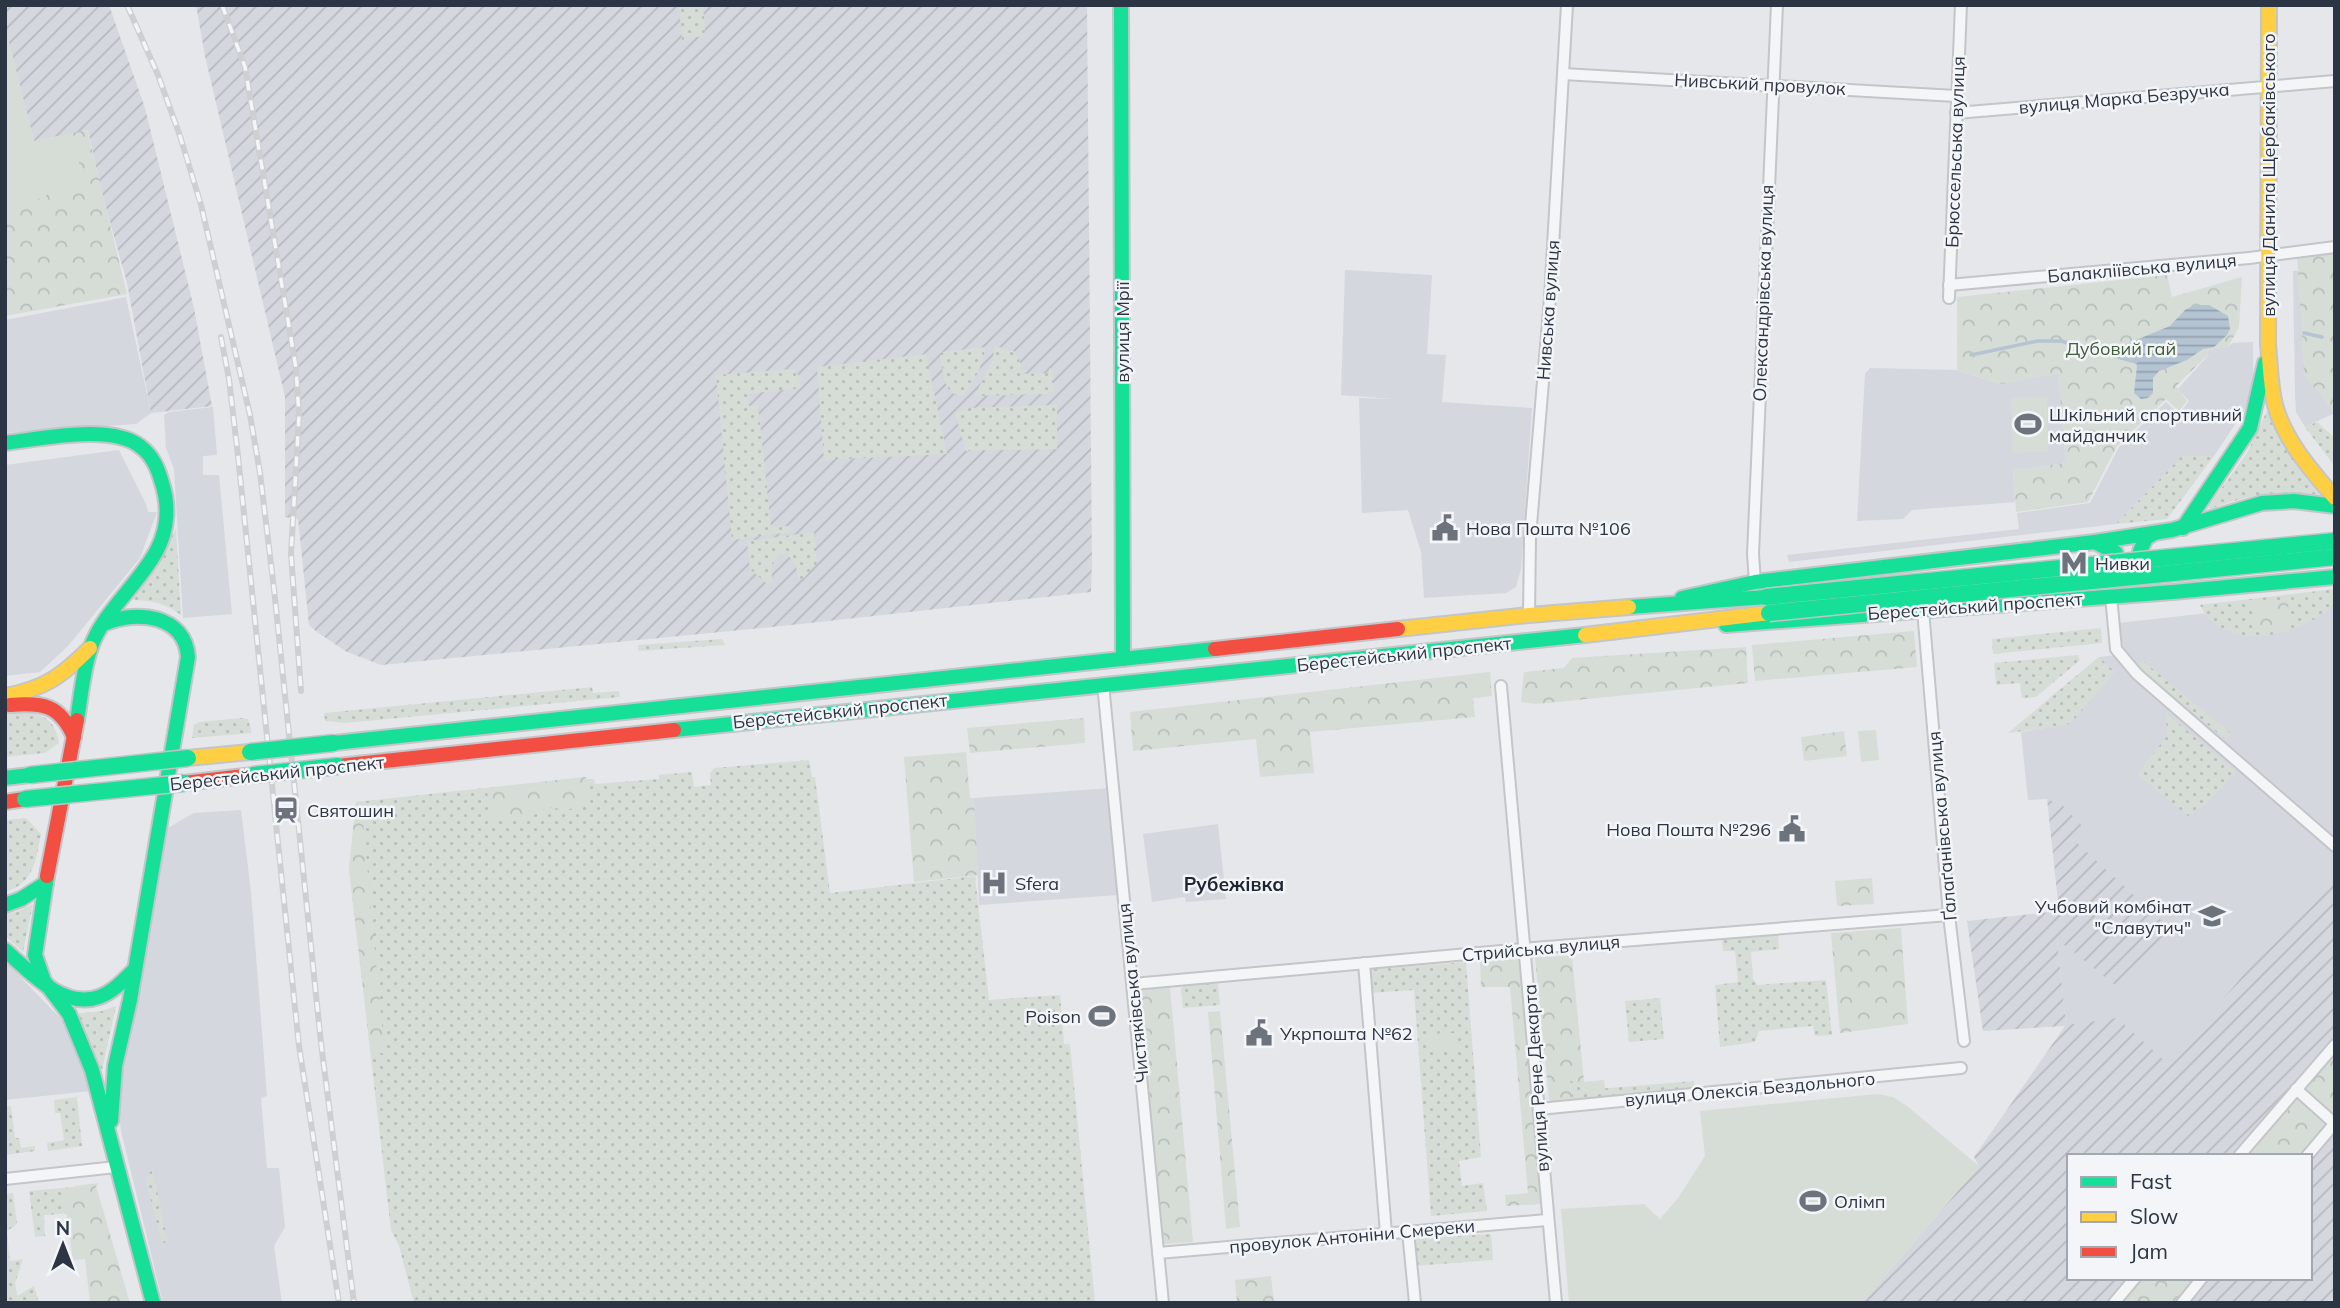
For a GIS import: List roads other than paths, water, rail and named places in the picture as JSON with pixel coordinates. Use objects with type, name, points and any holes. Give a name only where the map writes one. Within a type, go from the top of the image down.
[{"type":"main road","name":"вулиця Мрії","points":[[1121,5],[1122,659]]},
{"type":"main road","name":"вулиця Данила Щербаківського","points":[[2269,5],[2268,344],[2272,388],[2281,422],[2308,468],[2335,498]]},
{"type":"main road","name":"вулиця Данила Щербаківського","points":[[2183,527],[2250,428],[2258,404],[2268,344]]},
{"type":"main road","points":[[5,443],[95,434],[121,436],[145,449],[152,460],[162,480],[167,511],[159,547],[91,647],[54,682],[28,693],[5,696]]},
{"type":"main road","name":"Берестейський проспект","points":[[1647,606],[1755,582],[2154,533],[2262,503],[2294,501],[2335,506]]},
{"type":"main road","points":[[2140,551],[2146,538],[2154,533]]},
{"type":"main road","name":"Берестейський проспект","points":[[5,778],[1529,615],[1766,597],[2335,541]]},
{"type":"main road","points":[[2095,542],[2116,553]]},
{"type":"main road","name":"Берестейський проспект","points":[[5,802],[1103,684],[1676,626],[1769,613],[2335,557]]},
{"type":"main road","points":[[2317,579],[2335,567]]},
{"type":"main road","points":[[2317,579],[2335,577]]},
{"type":"main road","points":[[2146,579],[2173,592]]},
{"type":"main road","name":"Берестейський проспект","points":[[1676,626],[1748,624],[2317,579]]},
{"type":"main road","points":[[2107,597],[2118,581]]},
{"type":"main road","points":[[106,623],[129,616],[152,617],[164,621],[176,630],[184,640],[187,650],[184,683],[135,969],[111,1091],[111,1146]]},
{"type":"main road","points":[[91,647],[36,942],[38,968],[78,1031],[96,1081],[153,1303]]},
{"type":"main road","points":[[5,706],[41,704],[56,710],[68,721],[74,737]]},
{"type":"main road","points":[[5,905],[21,899],[46,883]]},
{"type":"main road","points":[[5,950],[67,998],[78,1001],[95,999],[115,990],[135,969]]},
{"type":"street","name":"Нивська вулиця","points":[[1529,615],[1530,537],[1550,298],[1567,5]]},
{"type":"street","name":"Олександрівська вулиця","points":[[1755,582],[1753,554],[1777,5]]},
{"type":"street","name":"Брюссельська вулиця","points":[[1949,298],[1961,5]]},
{"type":"street","name":"Нивський провулок","points":[[1563,74],[1956,96]]},
{"type":"street","name":"вулиця Марка Безручка","points":[[1955,113],[2335,80]]},
{"type":"street","name":"Балакліївська вулиця","points":[[1949,285],[2268,256],[2335,247]]},
{"type":"street","points":[[2107,597],[2116,649],[2137,674],[2335,846]]},
{"type":"street","name":"Ґалаґанівська вулиця","points":[[1923,610],[1949,915],[1964,1041]]},
{"type":"street","name":"Чистяківська вулиця","points":[[1103,684],[1163,1303]]},
{"type":"street","name":"вулиця Рене Декарта","points":[[1501,686],[1556,1303]]},
{"type":"street","name":"Стрийська вулиця","points":[[1133,984],[1526,948],[1949,915]]},
{"type":"street","points":[[1364,963],[1386,1233]]},
{"type":"street","points":[[2241,1154],[2335,1045]]},
{"type":"street","name":"вулиця Олексія Бездольного","points":[[1539,1109],[1961,1068]]},
{"type":"street","points":[[2296,1089],[2334,1123],[2308,1154]]},
{"type":"street","points":[[5,1179],[116,1167]]},
{"type":"street","name":"провулок Антоніни Смереки","points":[[1158,1253],[1547,1220]]},
{"type":"street","points":[[1408,1231],[1415,1303]]},
{"type":"street","points":[[2114,1303],[2133,1280]]},
{"type":"street","points":[[2182,1303],[2200,1280]]},
{"type":"water","points":[[2209,305],[2228,316],[2230,329],[2227,335],[2214,347],[2203,349],[2187,360],[2159,371],[2153,378],[2153,393],[2148,398],[2141,399],[2134,393],[2137,366],[2133,359],[2089,348],[2124,345],[2170,326],[2186,309]]},
{"type":"waterway","points":[[2304,333],[2322,337]]},
{"type":"waterway","points":[[1971,355],[2038,341],[2061,341],[2136,362]]},
{"type":"railway","points":[[127,5],[158,75],[201,205],[250,415],[274,589],[321,1043],[354,1303]]},
{"type":"railway","points":[[222,5],[245,67],[296,368],[299,416],[291,554],[301,691]]},
{"type":"railway","points":[[221,337],[238,456],[299,1046],[339,1303]]},
{"type":"place","name":"Шкільний спортивний майданчик","points":[[2028,424]]},
{"type":"place","name":"Нова Пошта №106","points":[[1445,528]]},
{"type":"place","name":"Нивки","points":[[2074,563]]},
{"type":"place","name":"Святошин","points":[[286,810]]},
{"type":"place","name":"Нова Пошта №296","points":[[1792,829]]},
{"type":"place","name":"Sfera","points":[[994,883]]},
{"type":"place","name":"Учбовий комбінат \"Славутич\"","points":[[2212,916]]},
{"type":"place","name":"Poison","points":[[1102,1016]]},
{"type":"place","name":"Укрпошта №62","points":[[1259,1033]]},
{"type":"place","name":"Олімп","points":[[1813,1201]]},
{"type":"district","name":"Рубежівка","points":[[1234,884]]},
{"type":"park label","name":"Дубовий гай","points":[[2121,348]]}]
